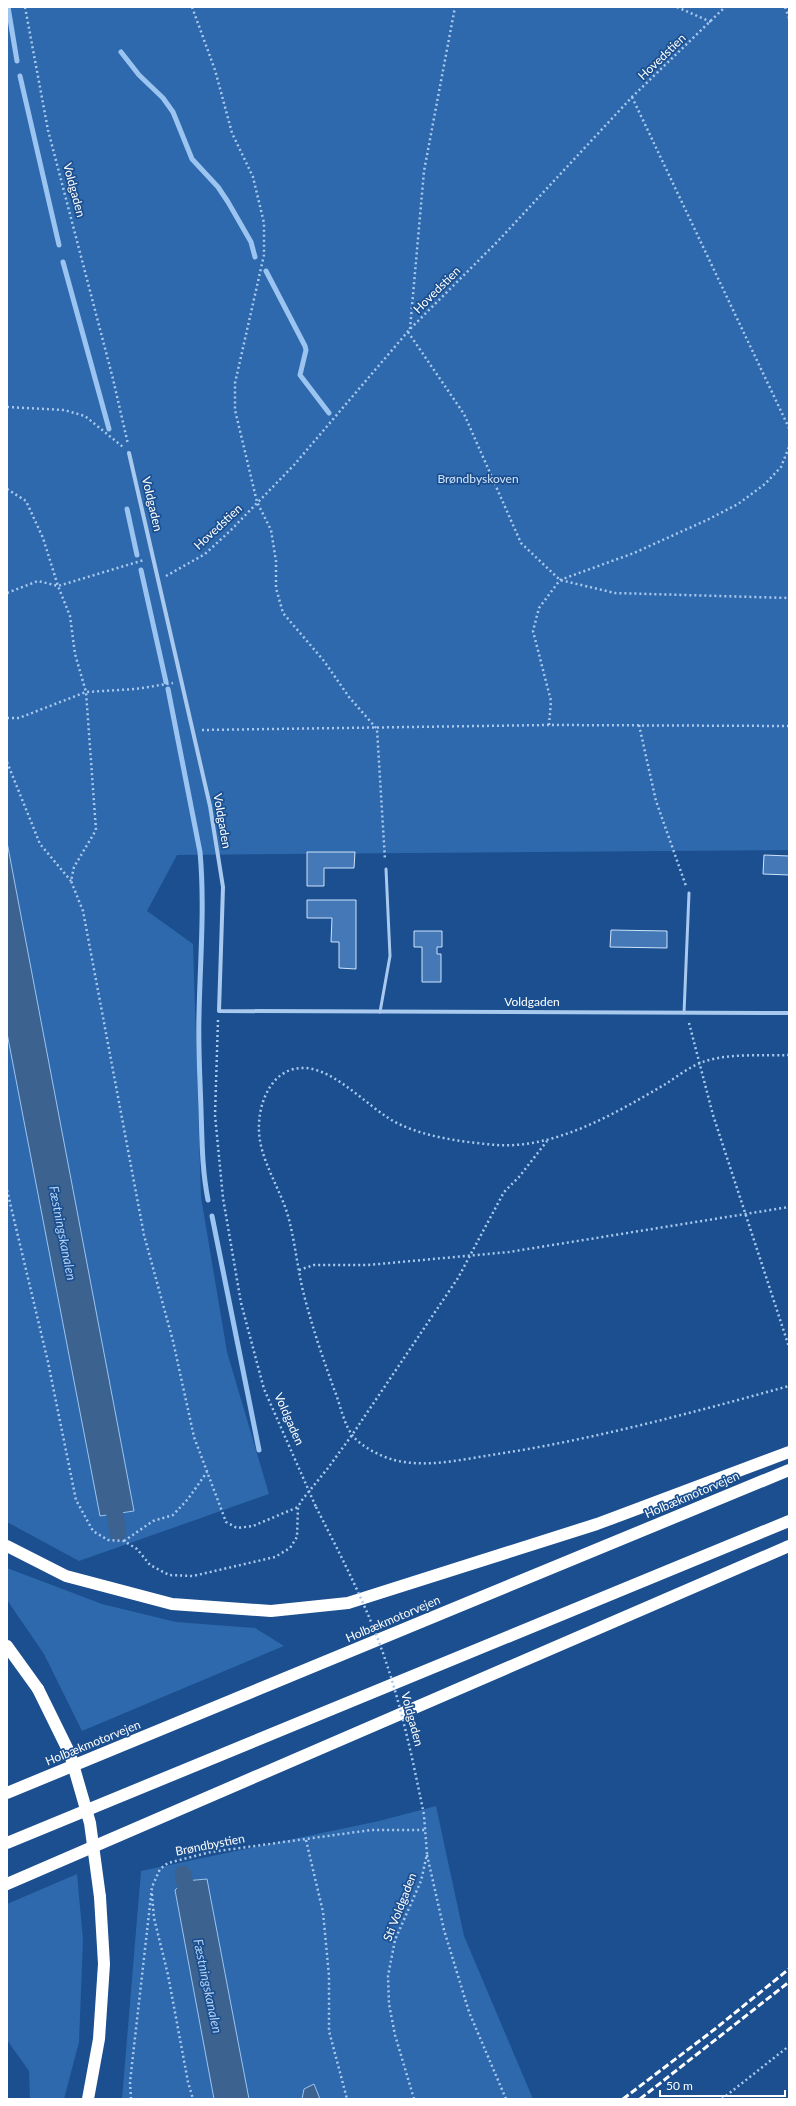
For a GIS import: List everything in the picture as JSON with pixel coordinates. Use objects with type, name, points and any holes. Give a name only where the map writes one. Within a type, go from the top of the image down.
[{"type":"highway","points":[[7,1546],[66,1576],[172,1604],[271,1611],[348,1603],[597,1524],[789,1452]]},
{"type":"highway","name":"Holbækmotorvejen","points":[[7,1793],[789,1470]]},
{"type":"highway","points":[[7,1843],[789,1521]]},
{"type":"highway","points":[[7,1884],[789,1546]]},
{"type":"highway","points":[[7,1646],[38,1689],[70,1754],[88,1816],[100,1897],[104,1964],[100,2039],[88,2099]]},
{"type":"street","name":"Voldgaden","points":[[129,453],[154,557],[191,730],[210,806],[223,887],[219,1011],[789,1013]]},
{"type":"lane","points":[[380,1012],[390,956],[386,868]]},
{"type":"lane","points":[[685,1013],[689,894]]},
{"type":"path","name":"Voldgaden","points":[[25,7],[48,130],[113,379],[129,453]]},
{"type":"path","points":[[192,7],[215,70],[232,133],[253,177],[264,223],[264,255],[235,390],[235,410],[257,502],[271,530],[276,561],[276,588],[283,612],[324,660],[349,697],[377,729],[386,868]]},
{"type":"path","points":[[410,329],[424,171],[455,7]]},
{"type":"path","points":[[677,7],[711,22]]},
{"type":"path","name":"Hovedstien","points":[[159,580],[205,554],[230,531],[294,465],[410,329],[498,241],[632,98],[725,7]]},
{"type":"path","points":[[785,7],[789,18]]},
{"type":"path","points":[[632,98],[789,428]]},
{"type":"path","points":[[408,332],[464,414],[521,544],[560,580],[615,593],[789,598]]},
{"type":"path","points":[[7,407],[64,410],[85,416],[129,453]]},
{"type":"path","points":[[550,725],[551,701],[533,631],[539,608],[560,580],[634,553],[707,520],[738,504],[765,484],[781,467],[789,447]]},
{"type":"path","points":[[7,489],[26,501],[43,538],[58,586],[70,616],[75,654],[86,692],[96,812],[96,830],[74,867],[71,881]]},
{"type":"path","points":[[7,593],[38,582],[58,586],[154,557]]},
{"type":"path","points":[[7,718],[19,718],[86,692],[136,688],[181,681]]},
{"type":"path","points":[[191,730],[377,729],[550,725],[789,726]]},
{"type":"path","points":[[639,725],[656,801],[689,894]]},
{"type":"path","points":[[7,762],[40,844],[71,881],[82,911],[144,1235],[173,1341],[194,1437],[226,1522],[237,1528],[253,1526],[298,1507],[352,1435],[458,1278],[504,1192],[519,1178],[548,1140]]},
{"type":"path","name":"Voldgaden","points":[[219,1011],[215,1115],[223,1198],[241,1303],[264,1389],[316,1507],[354,1580],[384,1656],[408,1734],[424,1815]]},
{"type":"path","points":[[685,1013],[713,1115],[789,1347]]},
{"type":"path","points":[[789,1055],[706,1060],[596,1121],[548,1140],[516,1145],[497,1145],[422,1133],[397,1123],[324,1073],[312,1067],[299,1067],[290,1070],[271,1084],[260,1112],[259,1133],[263,1153],[287,1213],[303,1289],[326,1368],[352,1435],[373,1452],[396,1460],[430,1463],[467,1459],[587,1438],[789,1386]]},
{"type":"path","points":[[7,1190],[48,1362],[76,1500],[93,1531],[108,1540],[124,1540],[153,1521],[173,1515],[188,1499],[207,1472]]},
{"type":"path","points":[[300,1270],[314,1265],[368,1265],[468,1257],[557,1245],[789,1207]]},
{"type":"path","points":[[124,1540],[137,1549],[150,1565],[169,1575],[193,1576],[276,1557],[290,1548],[297,1537],[298,1507]]},
{"type":"path","name":"Sti Voldgaden","points":[[414,2099],[395,2035],[389,2004],[388,1976],[395,1940],[422,1881],[427,1854],[424,1815]]},
{"type":"path","name":"Brøndbystien","points":[[131,2099],[130,2082],[152,1887],[160,1869],[168,1862],[211,1852],[370,1830],[426,1830]]},
{"type":"path","points":[[306,1840],[322,1912],[329,1976],[329,2031],[347,2099]]},
{"type":"path","points":[[427,1854],[444,1930],[469,2012],[506,2099]]},
{"type":"path","points":[[152,1887],[154,1918],[168,1975],[188,2082],[193,2099]]},
{"type":"path","points":[[722,2099],[789,2046]]},
{"type":"green space","name":"Brøndbyskoven","points":[[7,7],[789,7],[789,850],[177,855],[147,911],[193,944],[201,1197],[227,1352],[269,1494],[79,1561],[7,1522]]},
{"type":"green space","points":[[7,1568],[102,1604],[176,1622],[255,1628],[284,1646],[82,1731],[44,1654],[7,1600]]},
{"type":"green space","points":[[436,1806],[464,1936],[533,2099],[122,2099],[141,1871],[379,1821]]},
{"type":"green space","points":[[77,1874],[83,1940],[79,2042],[64,2099],[30,2099],[29,2071],[7,2040],[7,1904]]},
{"type":"water","points":[[7,842],[134,1511],[100,1516],[7,1033]]},
{"type":"water","points":[[207,1879],[249,2099],[214,2099],[175,1890],[185,1881]]},
{"type":"water","points":[[314,2084],[320,2099],[302,2099],[304,2089]]},
{"type":"building","points":[[307,852],[355,852],[354,868],[324,868],[324,886],[307,886]]},
{"type":"building","points":[[764,855],[789,856],[789,875],[763,874]]},
{"type":"building","points":[[307,900],[356,900],[356,969],[339,968],[339,942],[331,942],[332,918],[307,918]]},
{"type":"building","points":[[611,930],[667,931],[667,948],[610,947]]},
{"type":"building","points":[[414,931],[442,931],[442,947],[437,947],[437,954],[441,954],[441,982],[422,982],[422,947],[414,947]]},
{"type":"waterway","points":[[8,7],[17,61]]},
{"type":"waterway","points":[[121,52],[139,75],[163,98],[173,112],[192,159],[218,187],[228,202],[251,242],[255,257]]},
{"type":"waterway","points":[[20,76],[59,245]]},
{"type":"waterway","points":[[63,262],[109,429]]},
{"type":"waterway","points":[[266,271],[305,346],[306,350],[300,375],[329,413]]},
{"type":"waterway","points":[[127,509],[137,555]]},
{"type":"waterway","points":[[141,570],[166,682]]},
{"type":"waterway","points":[[168,689],[200,852],[202,913],[199,1051],[203,1155],[208,1200]]},
{"type":"waterway","points":[[212,1216],[259,1450]]},
{"type":"waterway","name":"Fæstningskanalen","points":[[111,1492],[118,1533]]},
{"type":"waterway","name":"Fæstningskanalen","points":[[183,1874],[189,1903]]},
{"type":"railway","points":[[623,2099],[715,2029],[789,1969]]},
{"type":"railway","points":[[640,2099],[789,1982]]}]
